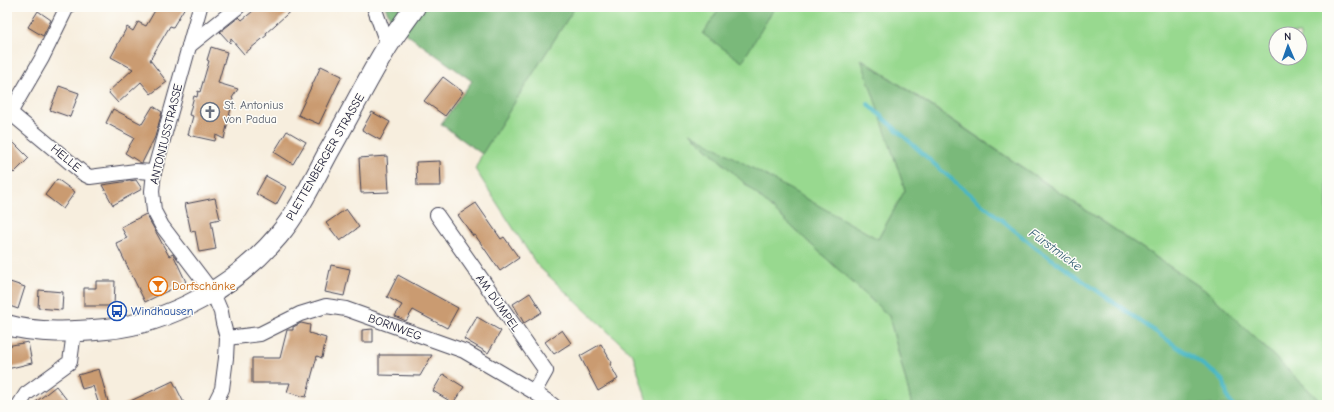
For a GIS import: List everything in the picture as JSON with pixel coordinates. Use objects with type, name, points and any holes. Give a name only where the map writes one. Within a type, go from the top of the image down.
[{"type":"main road","name":"PLETTENBERGER STRASSE","points":[[7,325],[18,328],[74,332],[120,328],[146,322],[213,293],[256,258],[278,235],[300,203],[388,46],[415,7]]},
{"type":"street","name":"HELLE","points":[[67,7],[42,58],[9,111],[84,174],[90,177],[136,171],[154,172]]},
{"type":"street","name":"ANTONIUSSTRASSE","points":[[200,7],[154,172],[152,191],[154,211],[162,226],[213,293],[221,312],[227,338],[226,358],[222,389],[214,405]]},
{"type":"street","points":[[189,46],[238,7]]},
{"type":"street","points":[[374,7],[388,46]]},
{"type":"street","name":"AM DÜMPEL","points":[[437,216],[546,370],[534,392]]},
{"type":"street","name":"BORNWEG","points":[[227,338],[260,334],[300,314],[326,306],[346,309],[464,351],[534,392],[553,405]]},
{"type":"street","points":[[19,405],[26,394],[70,362],[74,332]]},
{"type":"green space","points":[[385,7],[575,7],[482,154],[441,124],[472,81],[394,25]]},
{"type":"green space","points":[[575,7],[1327,7],[1327,405],[1324,405],[1209,293],[862,59],[905,190],[878,239],[692,135],[889,316],[912,405],[648,405],[633,355],[537,265],[475,169],[482,154]]},
{"type":"green space","points":[[720,7],[775,7],[742,62],[703,34]]},
{"type":"green space","points":[[861,59],[1209,293],[1324,405],[912,405],[889,316],[690,133],[878,239],[905,190]]},
{"type":"building","points":[[157,7],[185,7],[173,27],[170,26],[150,60],[167,82],[151,94],[141,82],[118,103],[108,92],[133,69],[111,57],[127,27],[133,31],[138,22],[146,26]]},
{"type":"building","points":[[258,7],[295,7],[266,33],[267,35],[244,54],[231,39],[230,43],[220,32],[239,17],[242,20]]},
{"type":"building","points":[[38,11],[51,20],[43,36],[28,27]]},
{"type":"building","name":"St. Antonius von Padua","points":[[211,47],[227,52],[218,83],[238,89],[232,98],[224,139],[216,135],[215,141],[188,135],[193,116],[189,115],[194,96],[197,97],[198,91],[200,92],[209,61],[207,60]]},
{"type":"building","points":[[321,66],[342,76],[319,124],[298,115]]},
{"type":"building","points":[[443,77],[463,92],[445,116],[424,101]]},
{"type":"building","points":[[59,86],[79,93],[70,117],[50,110]]},
{"type":"building","points":[[153,106],[162,112],[155,137],[141,163],[125,153],[134,138],[106,123],[113,109],[142,124]]},
{"type":"building","points":[[372,112],[390,122],[380,140],[362,130]]},
{"type":"building","points":[[287,131],[306,142],[293,164],[274,152]]},
{"type":"building","points":[[7,136],[29,158],[14,173],[7,166]]},
{"type":"building","points":[[387,156],[389,192],[361,193],[359,158]]},
{"type":"building","points":[[440,161],[441,186],[417,186],[416,162]]},
{"type":"building","points":[[266,176],[286,187],[276,205],[256,194]]},
{"type":"building","points":[[57,179],[75,192],[63,209],[45,195]]},
{"type":"building","points":[[136,180],[142,189],[113,205],[102,185]]},
{"type":"building","points":[[215,198],[220,219],[211,221],[216,249],[199,252],[195,231],[191,232],[185,204]]},
{"type":"building","points":[[476,203],[501,239],[504,237],[519,258],[500,271],[475,235],[473,236],[458,215]]},
{"type":"building","points":[[346,209],[359,227],[340,241],[326,223]]},
{"type":"building","points":[[146,214],[169,256],[173,254],[186,282],[145,302],[116,243],[127,238],[121,227]]},
{"type":"building","points":[[331,265],[350,269],[344,296],[325,292]]},
{"type":"building","points":[[398,275],[458,308],[447,328],[413,310],[406,321],[395,316],[402,305],[387,297]]},
{"type":"building","points":[[7,281],[25,287],[18,309],[7,305]]},
{"type":"building","points":[[96,281],[115,281],[114,306],[84,306],[84,288],[96,288]]},
{"type":"building","points":[[39,290],[63,292],[62,310],[38,308]]},
{"type":"building","points":[[530,293],[542,312],[524,323],[513,304]]},
{"type":"building","points":[[477,317],[501,331],[488,353],[464,339]]},
{"type":"building","points":[[301,323],[310,325],[309,333],[326,338],[322,358],[317,356],[306,397],[287,392],[290,383],[252,383],[252,358],[280,358],[287,330],[293,330],[293,327]]},
{"type":"building","points":[[373,329],[373,342],[362,342],[362,330]]},
{"type":"building","points":[[562,330],[571,343],[554,354],[545,342]]},
{"type":"building","points":[[28,342],[32,363],[7,369],[7,346]]},
{"type":"building","points":[[601,344],[612,363],[610,364],[618,379],[598,391],[580,356]]},
{"type":"building","points":[[379,355],[432,355],[420,376],[379,375]]},
{"type":"building","points":[[99,369],[109,405],[99,405],[93,386],[82,389],[78,375]]},
{"type":"building","points":[[443,374],[464,387],[453,403],[433,391]]},
{"type":"building","points":[[173,381],[185,405],[122,405]]},
{"type":"building","points":[[56,386],[71,405],[32,405]]},
{"type":"waterway","name":"Fürstmicke","points":[[868,104],[943,172],[1036,248],[1216,374],[1224,382],[1228,399],[1233,405]]},
{"type":"place","name":"St. Antonius von Padua","points":[[210,112]]},
{"type":"place","name":"Dorfschänke","points":[[158,286]]},
{"type":"place","name":"Windhausen","points":[[117,311]]}]
